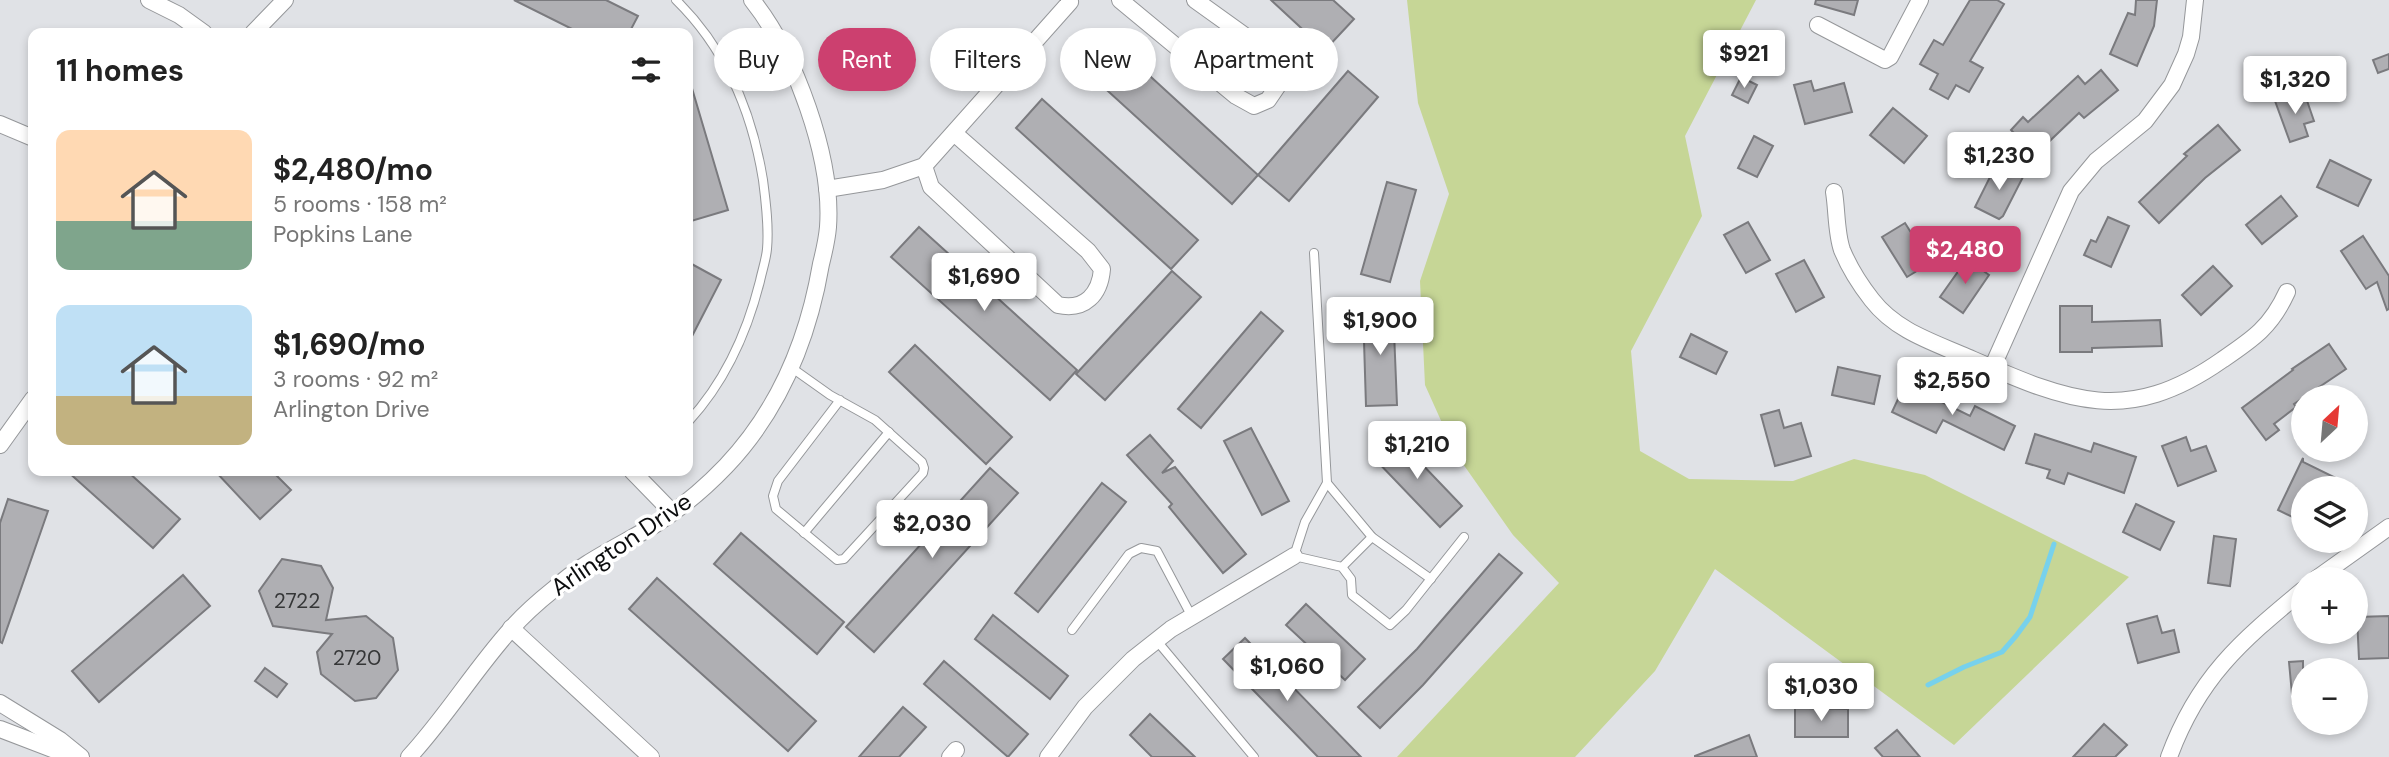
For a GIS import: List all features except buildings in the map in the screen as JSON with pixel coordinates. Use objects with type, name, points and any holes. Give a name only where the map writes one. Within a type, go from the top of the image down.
[{"type":"street","points":[[149,0],[179,15],[197,28]]},
{"type":"street","points":[[258,28],[285,0]]},
{"type":"street","name":"Arlington Drive","points":[[409,757],[512,628],[569,576],[672,512],[717,475],[771,408],[792,368],[816,298],[828,227],[827,189],[813,126],[800,87],[774,32],[752,0]]},
{"type":"street","points":[[1120,0],[1236,96],[1254,106],[1269,100],[1283,78],[1280,61],[1195,0]]},
{"type":"street","points":[[1818,25],[1885,60],[1890,57],[1920,0]]},
{"type":"street","points":[[1992,368],[2071,191],[2096,161],[2145,121],[2172,85],[2191,37],[2195,0]]},
{"type":"street","points":[[827,189],[883,180],[924,166],[1071,1]]},
{"type":"street","points":[[0,124],[28,136]]},
{"type":"street","points":[[924,166],[931,187],[1058,305],[1072,308],[1088,300],[1100,285],[1102,269],[1088,251],[954,133]]},
{"type":"street","points":[[1834,192],[1842,249],[1860,283],[1885,314],[1912,333],[2040,388],[2079,399],[2124,400],[2157,394],[2202,374],[2258,336],[2278,312],[2287,292]]},
{"type":"street","points":[[0,445],[28,406]]},
{"type":"street","points":[[639,476],[672,512]]},
{"type":"street","points":[[2333,567],[2389,527]]},
{"type":"street","points":[[1048,757],[1085,707],[1133,659],[1192,617],[1294,556]]},
{"type":"street","points":[[2169,757],[2184,721],[2213,674],[2248,636],[2291,600]]},
{"type":"street","points":[[512,628],[651,757]]},
{"type":"street","points":[[0,703],[51,734],[81,757]]},
{"type":"street","points":[[0,729],[74,757]]},
{"type":"lane","points":[[676,0],[705,32],[728,69],[744,104],[758,153],[767,222],[767,251],[754,304],[733,359],[693,416]]},
{"type":"lane","points":[[1314,253],[1327,483],[1305,522],[1294,556],[1342,567],[1351,579],[1352,595],[1390,625],[1406,610],[1464,537]]},
{"type":"lane","points":[[792,368],[876,420],[922,463],[924,468],[923,473],[844,559],[836,560],[776,509],[773,496],[778,481],[840,400]]},
{"type":"lane","points":[[804,533],[889,432]]},
{"type":"lane","points":[[1327,483],[1372,537],[1431,579]]},
{"type":"lane","points":[[1342,567],[1372,537]]},
{"type":"lane","points":[[1072,629],[1129,554],[1141,548],[1157,551],[1192,617]]},
{"type":"lane","points":[[1157,640],[1254,757]]},
{"type":"green space","points":[[1407,0],[1756,0],[1685,136],[1702,216],[1631,351],[1640,451],[1689,479],[1793,481],[1854,459],[1925,475],[2129,577],[1954,745],[1715,569],[1655,671],[1575,757],[1397,757],[1559,583],[1513,535],[1456,454],[1425,385],[1420,281],[1449,194],[1418,103]]},
{"type":"waterway","points":[[1928,685],[2002,652],[2030,617],[2054,544]]}]
